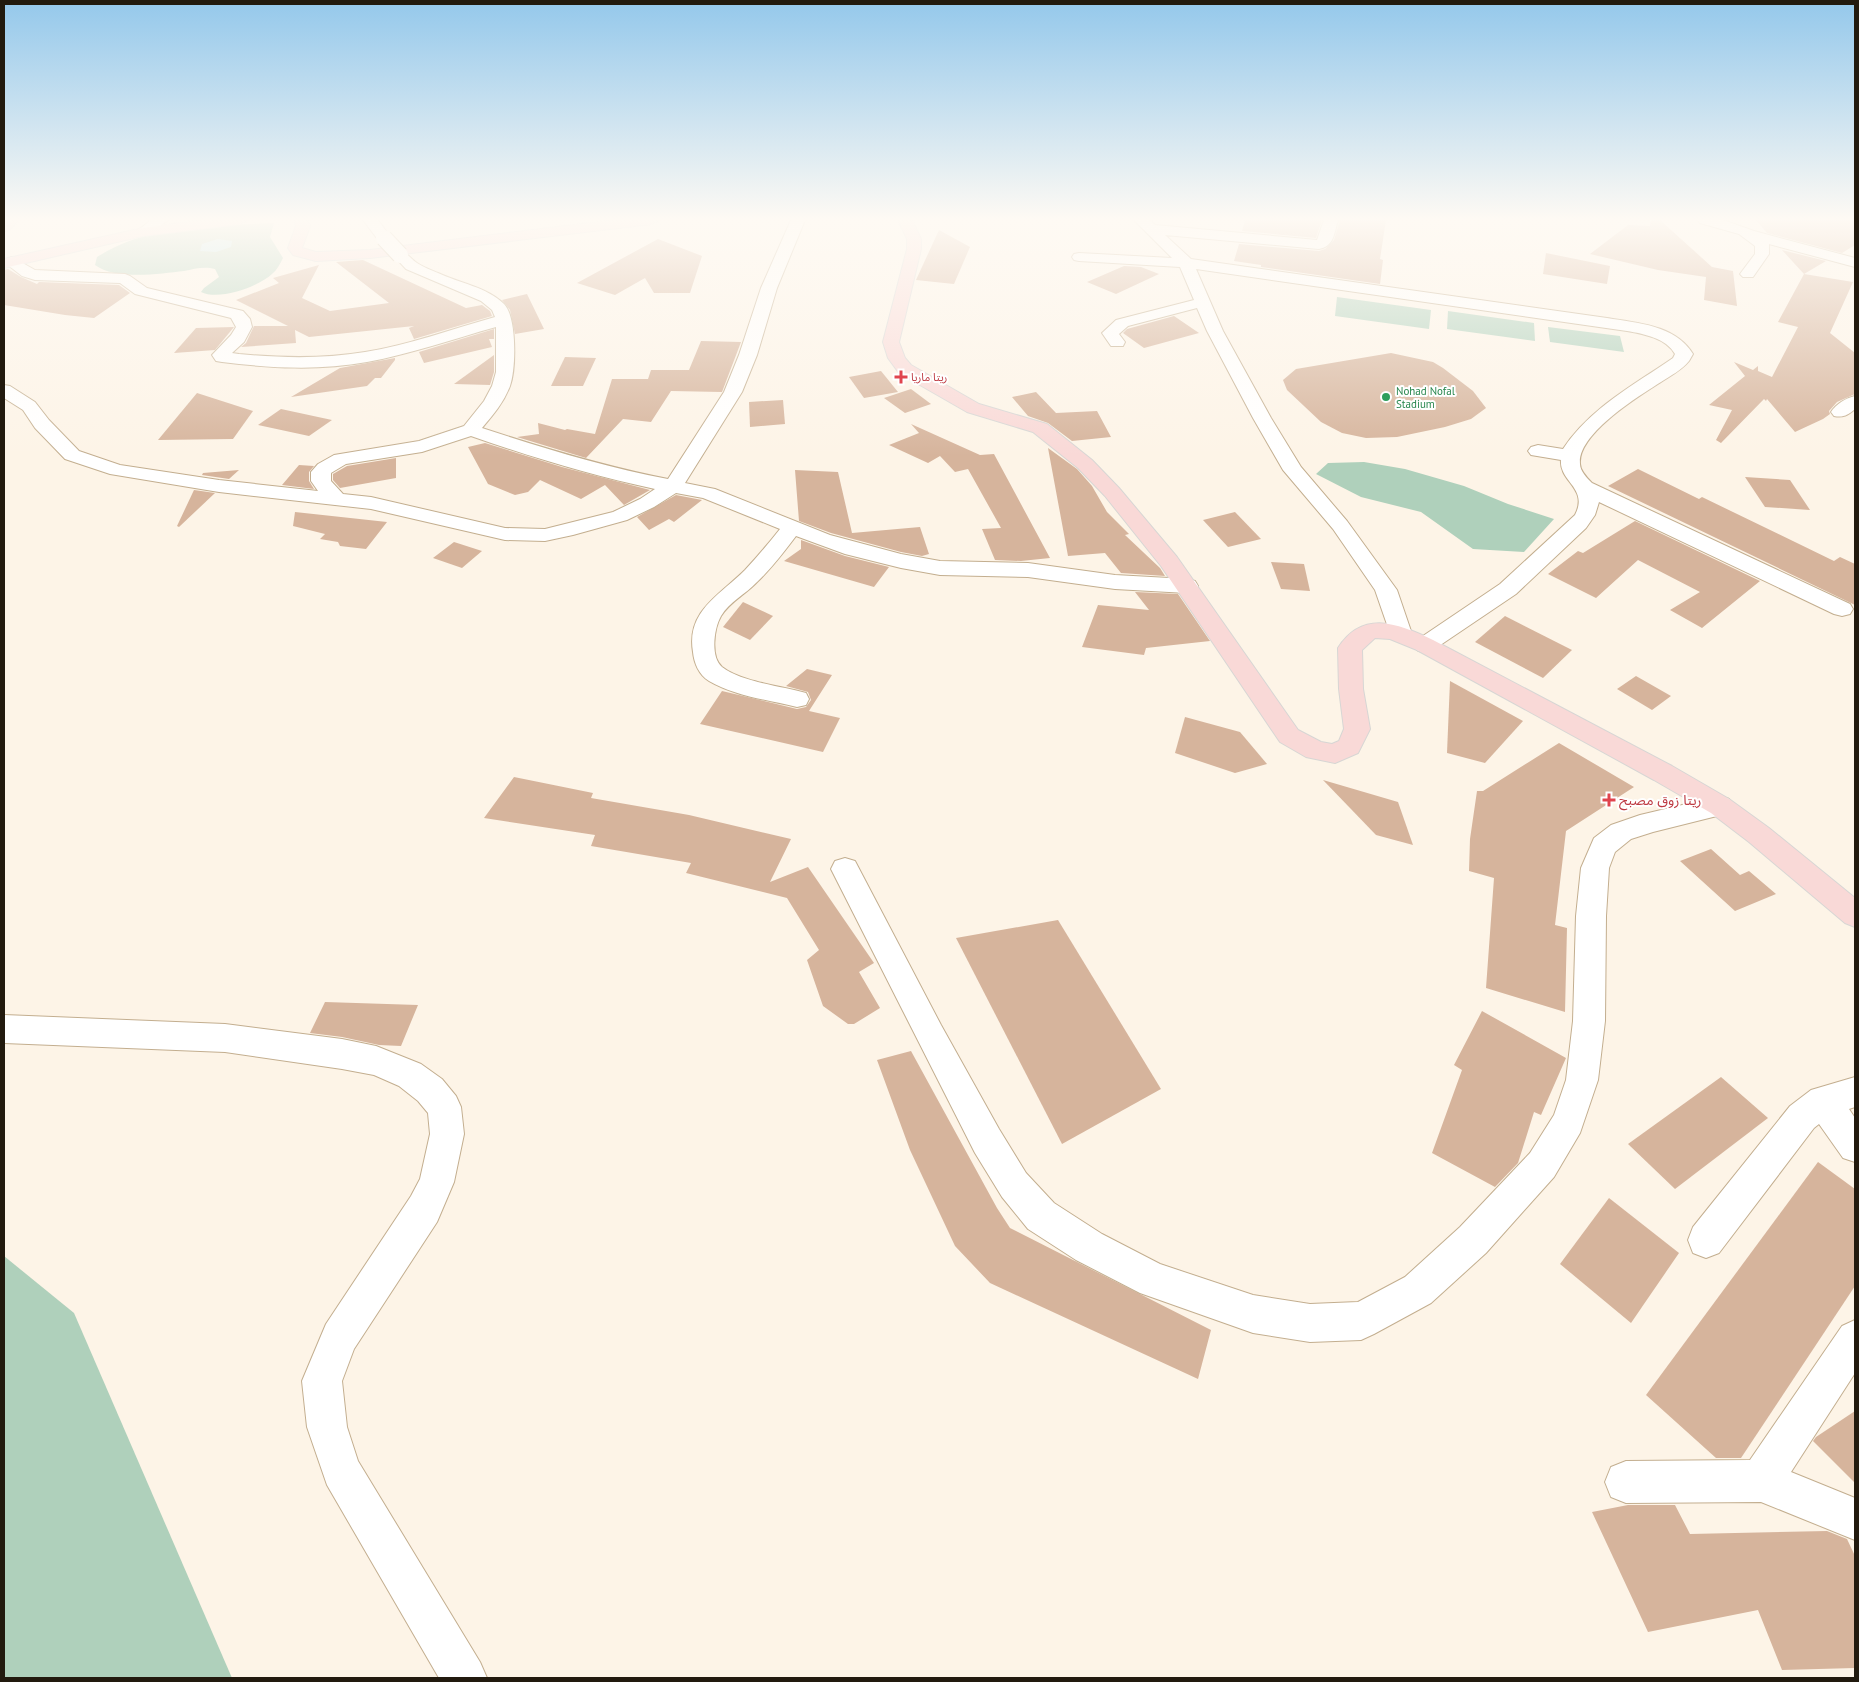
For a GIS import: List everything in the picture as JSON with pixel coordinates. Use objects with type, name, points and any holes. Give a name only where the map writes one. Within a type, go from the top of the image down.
[{"type":"main road","points":[[902,298],[892,342],[897,358],[901,363],[911,372],[973,408],[1040,428],[1085,464],[1112,492],[1187,586],[1242,670],[1289,736],[1315,750],[1334,754],[1349,747],[1357,729],[1350,673],[1350,648],[1362,635],[1378,630],[1400,634],[1425,645],[1654,768],[1720,806],[1759,835],[1855,915]]},
{"type":"street","points":[[169,298],[237,314],[242,319],[244,327],[238,338],[220,355],[232,358],[290,361],[366,357],[504,320]]},
{"type":"street","points":[[337,499],[324,488],[319,480],[321,470],[332,462],[422,446],[471,430],[492,403],[501,386],[505,372],[504,320],[499,308],[488,298]]},
{"type":"street","points":[[4,390],[29,406],[42,424],[72,455],[96,464],[140,475],[371,503],[505,534],[524,536],[566,531],[620,516],[647,503],[674,485],[733,392],[748,355],[767,298]]},
{"type":"street","points":[[1202,298],[1215,331],[1262,418],[1300,478],[1340,525],[1386,590],[1400,634]]},
{"type":"street","points":[[1411,298],[1633,328],[1672,340],[1681,347],[1684,354],[1680,361],[1605,413],[1575,442],[1569,456],[1571,466],[1586,488],[1590,499],[1587,512],[1572,530],[1523,577],[1425,645]]},
{"type":"street","points":[[1116,342],[1110,333],[1122,323],[1203,302]]},
{"type":"street","points":[[1840,412],[1855,401]]},
{"type":"street","points":[[471,430],[521,447],[632,478],[708,493],[792,528],[854,549],[924,566],[1028,570],[1116,582],[1187,586]]},
{"type":"street","points":[[1538,451],[1569,456]]},
{"type":"street","points":[[1300,478],[1316,481],[1336,498]]},
{"type":"street","points":[[1586,488],[1842,610]]},
{"type":"street","points":[[792,528],[767,560],[716,607],[707,620],[704,633],[707,664],[714,673],[729,680],[797,699]]},
{"type":"street","points":[[846,869],[930,1035],[987,1141],[1014,1185],[1041,1216],[1089,1247],[1153,1280],[1253,1314],[1310,1322],[1361,1320],[1418,1290],[1473,1240],[1542,1165],[1568,1122],[1582,1080],[1589,1021],[1591,916],[1595,868],[1604,846],[1621,832],[1650,822],[1720,806]]},
{"type":"street","points":[[4,1029],[225,1038],[342,1054],[376,1061],[410,1075],[430,1090],[444,1107],[447,1134],[436,1182],[424,1209],[339,1338],[322,1381],[328,1427],[341,1471],[464,1678]]},
{"type":"street","points":[[1706,1240],[1802,1117],[1823,1101],[1855,1092]]},
{"type":"street","points":[[1823,1101],[1855,1146]]},
{"type":"street","points":[[1761,1481],[1855,1339]]},
{"type":"street","points":[[1626,1482],[1761,1481],[1855,1519]]},
{"type":"green space","points":[[1337,298],[1431,310],[1429,329],[1335,316]]},
{"type":"green space","points":[[1448,311],[1534,323],[1535,341],[1447,329]]},
{"type":"green space","points":[[1548,327],[1620,336],[1624,352],[1550,342]]},
{"type":"green space","points":[[1364,462],[1405,469],[1464,486],[1508,504],[1554,519],[1524,552],[1473,549],[1421,512],[1361,497],[1316,474],[1328,463]]},
{"type":"green space","points":[[4,1256],[74,1313],[232,1678],[4,1678]]},
{"type":"building","points":[[4,298],[122,298],[94,318],[4,305]]},
{"type":"building","points":[[240,298],[303,298],[330,311],[389,303],[383,298],[446,298],[466,308],[482,305],[490,311],[492,316],[414,339],[409,328],[414,326],[309,337],[295,330],[296,343],[241,347],[246,343],[254,326],[288,326],[236,300]]},
{"type":"building","points":[[529,298],[544,329],[515,334],[510,310],[502,300]]},
{"type":"building","points":[[1736,298],[1737,306],[1704,300]]},
{"type":"building","points":[[1791,298],[1846,298],[1830,333],[1855,353],[1855,394],[1837,402],[1829,411],[1830,414],[1823,419],[1795,432],[1767,399],[1766,401],[1764,399],[1721,443],[1716,440],[1732,410],[1709,405],[1745,376],[1734,362],[1753,370],[1758,366],[1758,371],[1772,377],[1798,327],[1778,322]]},
{"type":"building","points":[[1174,316],[1199,333],[1144,348],[1123,333],[1127,329]]},
{"type":"building","points":[[234,327],[215,350],[174,353],[196,328]]},
{"type":"building","points":[[494,329],[494,339],[489,339],[492,347],[424,363],[419,352]]},
{"type":"building","points":[[701,341],[741,342],[722,392],[671,391],[651,422],[623,419],[586,458],[517,437],[539,434],[538,423],[565,430],[595,434],[612,379],[648,379],[651,370],[689,370]]},
{"type":"building","name":"Nohad Nofal Stadium","points":[[1391,353],[1433,362],[1473,391],[1486,408],[1471,419],[1445,427],[1397,437],[1366,438],[1342,433],[1321,422],[1287,390],[1283,380],[1296,369]]},
{"type":"building","points":[[494,355],[494,372],[490,385],[454,384]]},
{"type":"building","points":[[565,357],[596,358],[583,386],[551,386]]},
{"type":"building","points":[[395,358],[381,378],[375,378],[367,386],[291,397],[340,368]]},
{"type":"building","points":[[881,371],[898,392],[864,398],[849,377]]},
{"type":"building","points":[[911,389],[931,404],[905,413],[884,398]]},
{"type":"building","points":[[1036,392],[1056,413],[1097,411],[1111,437],[1072,441],[1048,423],[1028,416],[1012,397]]},
{"type":"building","points":[[197,393],[253,411],[233,439],[158,440]]},
{"type":"building","points":[[783,400],[785,424],[750,427],[749,402]]},
{"type":"building","points":[[281,409],[332,420],[309,436],[258,425]]},
{"type":"building","points":[[911,424],[980,455],[994,454],[1050,558],[1021,561],[995,560],[982,529],[1001,528],[968,469],[955,472],[940,456],[928,463],[889,445],[919,433]]},
{"type":"building","points":[[485,443],[562,467],[650,490],[624,505],[605,485],[581,499],[540,480],[528,492],[515,495],[488,484],[468,447]]},
{"type":"building","points":[[1048,448],[1077,469],[1092,486],[1107,512],[1129,534],[1125,535],[1160,568],[1165,576],[1121,573],[1105,553],[1068,556]]},
{"type":"building","points":[[396,458],[396,478],[340,488],[333,480],[333,474],[347,466]]},
{"type":"building","points":[[299,465],[314,466],[309,472],[309,481],[314,489],[282,485]]},
{"type":"building","points":[[1638,469],[1699,499],[1702,497],[1834,561],[1840,557],[1855,564],[1855,605],[1608,486]]},
{"type":"building","points":[[239,470],[229,479],[202,475],[203,473]]},
{"type":"building","points":[[795,470],[838,472],[852,533],[920,527],[929,554],[922,556],[901,552],[831,533],[799,521]]},
{"type":"building","points":[[1745,477],[1790,480],[1810,510],[1765,507]]},
{"type":"building","points":[[194,490],[215,493],[179,527],[177,526]]},
{"type":"building","points":[[676,495],[702,500],[674,522],[669,519],[649,530],[637,517]]},
{"type":"building","points":[[295,512],[387,522],[366,549],[340,546],[338,542],[320,539],[325,534],[293,526]]},
{"type":"building","points":[[1235,512],[1261,539],[1228,547],[1203,520]]},
{"type":"building","points":[[1635,521],[1760,581],[1702,628],[1670,610],[1700,592],[1638,560],[1596,598],[1548,574],[1578,551],[1583,553]]},
{"type":"building","points":[[801,540],[845,556],[889,567],[874,587],[784,561],[801,549]]},
{"type":"building","points":[[454,542],[482,551],[462,568],[433,558]]},
{"type":"building","points":[[1271,562],[1304,564],[1310,591],[1281,589]]},
{"type":"building","points":[[1135,592],[1178,594],[1210,641],[1146,648],[1144,655],[1082,647],[1098,605],[1149,610]]},
{"type":"building","points":[[743,602],[773,616],[750,640],[723,627]]},
{"type":"building","points":[[1505,616],[1572,650],[1543,678],[1475,642]]},
{"type":"building","points":[[807,669],[832,675],[809,711],[840,718],[823,752],[700,724],[722,691],[797,709],[806,707],[811,700],[808,692],[786,686]]},
{"type":"building","points":[[1636,676],[1671,696],[1652,710],[1617,689]]},
{"type":"building","points":[[1450,681],[1523,721],[1485,763],[1447,753]]},
{"type":"building","points":[[1185,717],[1240,732],[1267,764],[1235,773],[1175,753]]},
{"type":"building","points":[[1559,743],[1634,787],[1566,831],[1555,925],[1567,928],[1565,1012],[1486,988],[1494,878],[1469,871],[1470,839],[1477,791],[1483,791]]},
{"type":"building","points":[[514,777],[593,793],[591,798],[689,815],[791,839],[770,882],[808,867],[874,963],[859,972],[880,1008],[854,1024],[848,1024],[823,1006],[807,960],[819,950],[787,898],[686,873],[691,863],[591,846],[595,835],[484,818]]},
{"type":"building","points":[[1323,780],[1398,802],[1413,845],[1376,835]]},
{"type":"building","points":[[1711,849],[1740,875],[1749,871],[1776,894],[1735,911],[1680,861]]},
{"type":"building","points":[[1058,920],[1161,1089],[1062,1144],[956,938]]},
{"type":"building","points":[[325,1002],[418,1005],[401,1046],[379,1045],[342,1037],[310,1033]]},
{"type":"building","points":[[1482,1011],[1566,1058],[1541,1115],[1534,1112],[1518,1163],[1495,1187],[1432,1153],[1462,1070],[1454,1065]]},
{"type":"building","points":[[911,1051],[997,1208],[1010,1228],[1211,1330],[1198,1379],[990,1283],[955,1246],[910,1150],[877,1060]]},
{"type":"building","points":[[1721,1077],[1768,1118],[1675,1189],[1628,1144]]},
{"type":"building","points":[[1818,1162],[1855,1189],[1855,1286],[1741,1458],[1716,1458],[1646,1395]]},
{"type":"building","points":[[1609,1198],[1679,1253],[1631,1323],[1560,1264]]},
{"type":"building","points":[[1855,1411],[1855,1483],[1813,1441],[1816,1437]]},
{"type":"building","points":[[1628,1505],[1675,1505],[1690,1534],[1827,1531],[1847,1539],[1855,1556],[1855,1668],[1782,1670],[1758,1610],[1648,1632],[1592,1512]]},
{"type":"place","name":"ريتا ماريا","points":[[901,377]]},
{"type":"place","name":"Nohad Nofal Stadium","points":[[1386,397]]},
{"type":"place","name":"ريتا زوق مصبح","points":[[1609,800]]}]
